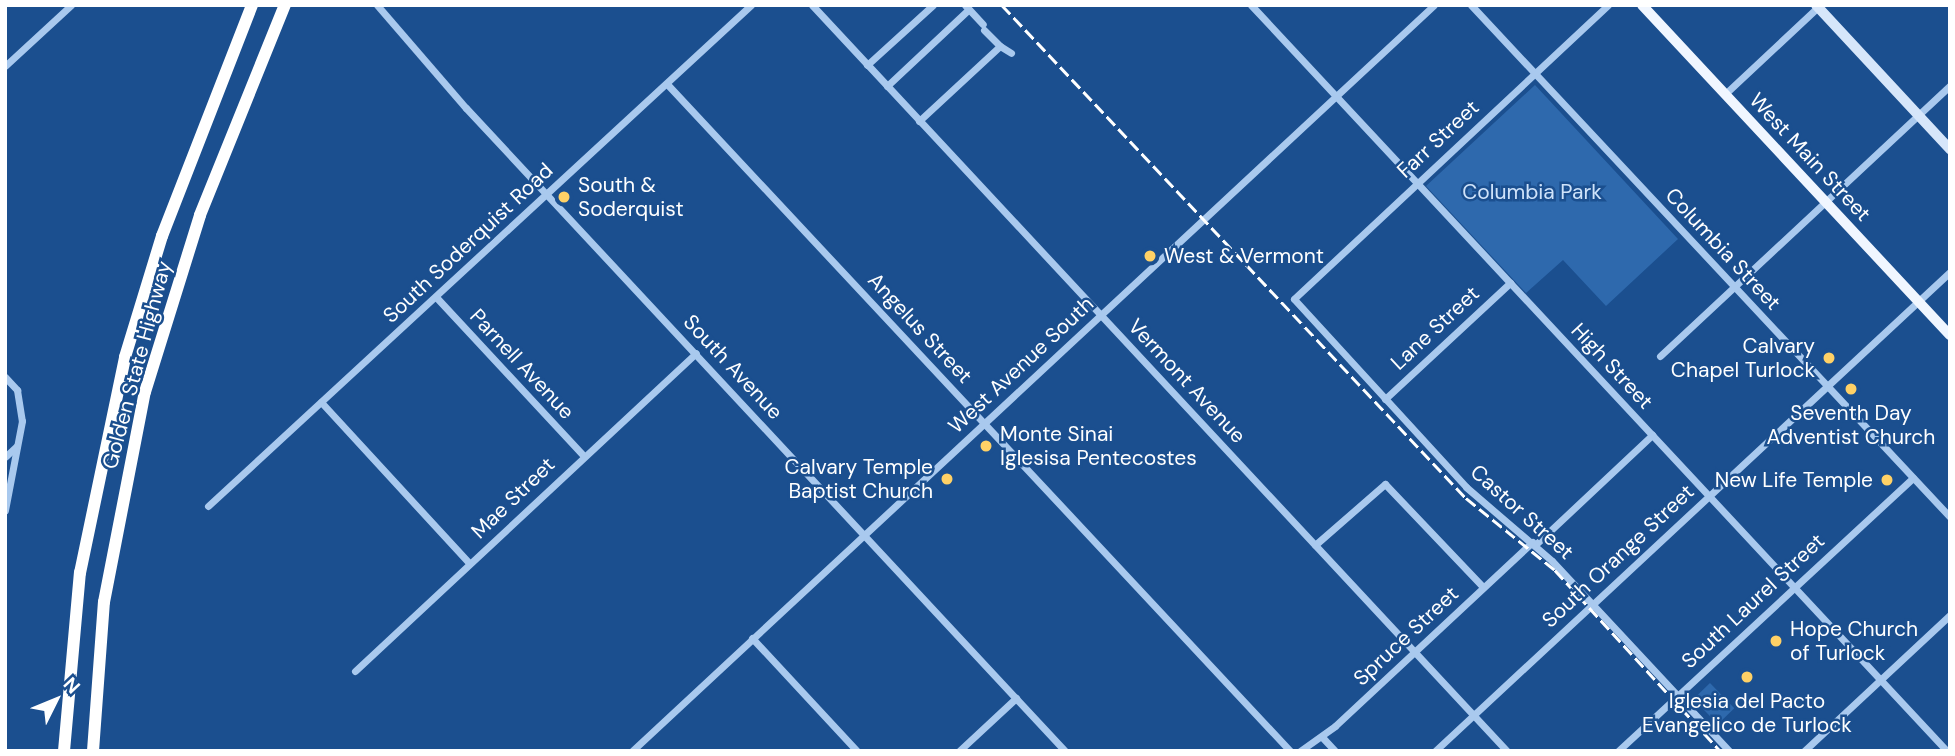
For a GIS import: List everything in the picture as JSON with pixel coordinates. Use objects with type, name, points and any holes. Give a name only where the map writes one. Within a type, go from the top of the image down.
[{"type":"highway","name":"Golden State Highway","points":[[65,751],[80,573],[125,357],[170,213],[252,5]]},
{"type":"highway","name":"Golden State Highway","points":[[93,751],[104,603],[145,392],[200,215],[285,5]]},
{"type":"main road","name":"West Main Street","points":[[1642,5],[1950,335]]},
{"type":"street","points":[[5,66],[71,5]]},
{"type":"street","name":"South Avenue","points":[[377,5],[548,195],[1065,751]]},
{"type":"street","name":"South Soderquist Road","points":[[208,506],[751,5]]},
{"type":"street","name":"Vermont Avenue","points":[[811,5],[1507,751]]},
{"type":"street","points":[[867,65],[933,5]]},
{"type":"street","name":"High Street","points":[[1251,5],[1947,751]]},
{"type":"street","name":"West Avenue South","points":[[632,751],[1434,5]]},
{"type":"street","name":"Columbia Street","points":[[1471,5],[1950,517]]},
{"type":"street","name":"Farr Street","points":[[1294,299],[1608,5]]},
{"type":"street","points":[[1725,94],[1818,6],[1950,149]]},
{"type":"street","points":[[887,86],[967,7],[1000,46],[1011,54]]},
{"type":"street","points":[[919,121],[1000,46]]},
{"type":"street","name":"Angelus Street","points":[[667,84],[1290,751]]},
{"type":"street","points":[[1660,356],[1950,86]]},
{"type":"street","name":"South Orange Street","points":[[1435,751],[1950,272]]},
{"type":"street","name":"Lane Street","points":[[1385,400],[1510,283]]},
{"type":"street","name":"Parnell Avenue","points":[[436,297],[583,455]]},
{"type":"street","name":"Castor Street","points":[[1294,299],[1470,491],[1534,543],[1728,751]]},
{"type":"street","name":"Mae Street","points":[[355,670],[583,455],[696,353]]},
{"type":"street","points":[[5,377],[17,390],[22,405],[5,510]]},
{"type":"street","points":[[321,402],[469,563]]},
{"type":"street","name":"Spruce Street","points":[[1300,751],[1322,737],[1652,435]]},
{"type":"street","points":[[5,457],[17,446]]},
{"type":"street","name":"South Laurel Street","points":[[1618,751],[1913,478]]},
{"type":"street","points":[[1315,545],[1385,484],[1483,587]]},
{"type":"street","points":[[1804,751],[1950,615]]},
{"type":"street","points":[[752,638],[857,751]]},
{"type":"street","points":[[959,751],[1016,698]]},
{"type":"street","points":[[1322,737],[1335,751]]},
{"type":"street","points":[[640,744],[646,751]]},
{"type":"green space","name":"Columbia Park","points":[[1535,85],[1678,239],[1606,306],[1563,260],[1526,293],[1426,186]]},
{"type":"green space","points":[[1710,683],[1734,708],[1718,724],[1693,699]]},
{"type":"railway","points":[[1002,5],[1466,498],[1555,570],[1720,751]]},
{"type":"place","name":"South & Soderquist","points":[[564,197]]},
{"type":"place","name":"West & Vermont","points":[[1150,256]]},
{"type":"place","name":"Calvary Chapel Turlock","points":[[1829,358]]},
{"type":"place","name":"Seventh Day Adventist Church","points":[[1851,389]]},
{"type":"place","name":"Monte Sinai Iglesisa Pentecostes","points":[[986,446]]},
{"type":"place","name":"Calvary Temple Baptist Church","points":[[947,479]]},
{"type":"place","name":"New Life Temple","points":[[1887,480]]},
{"type":"place","name":"Hope Church of Turlock","points":[[1776,641]]},
{"type":"place","name":"Iglesia del Pacto Evangelico de Turlock","points":[[1747,677]]}]
